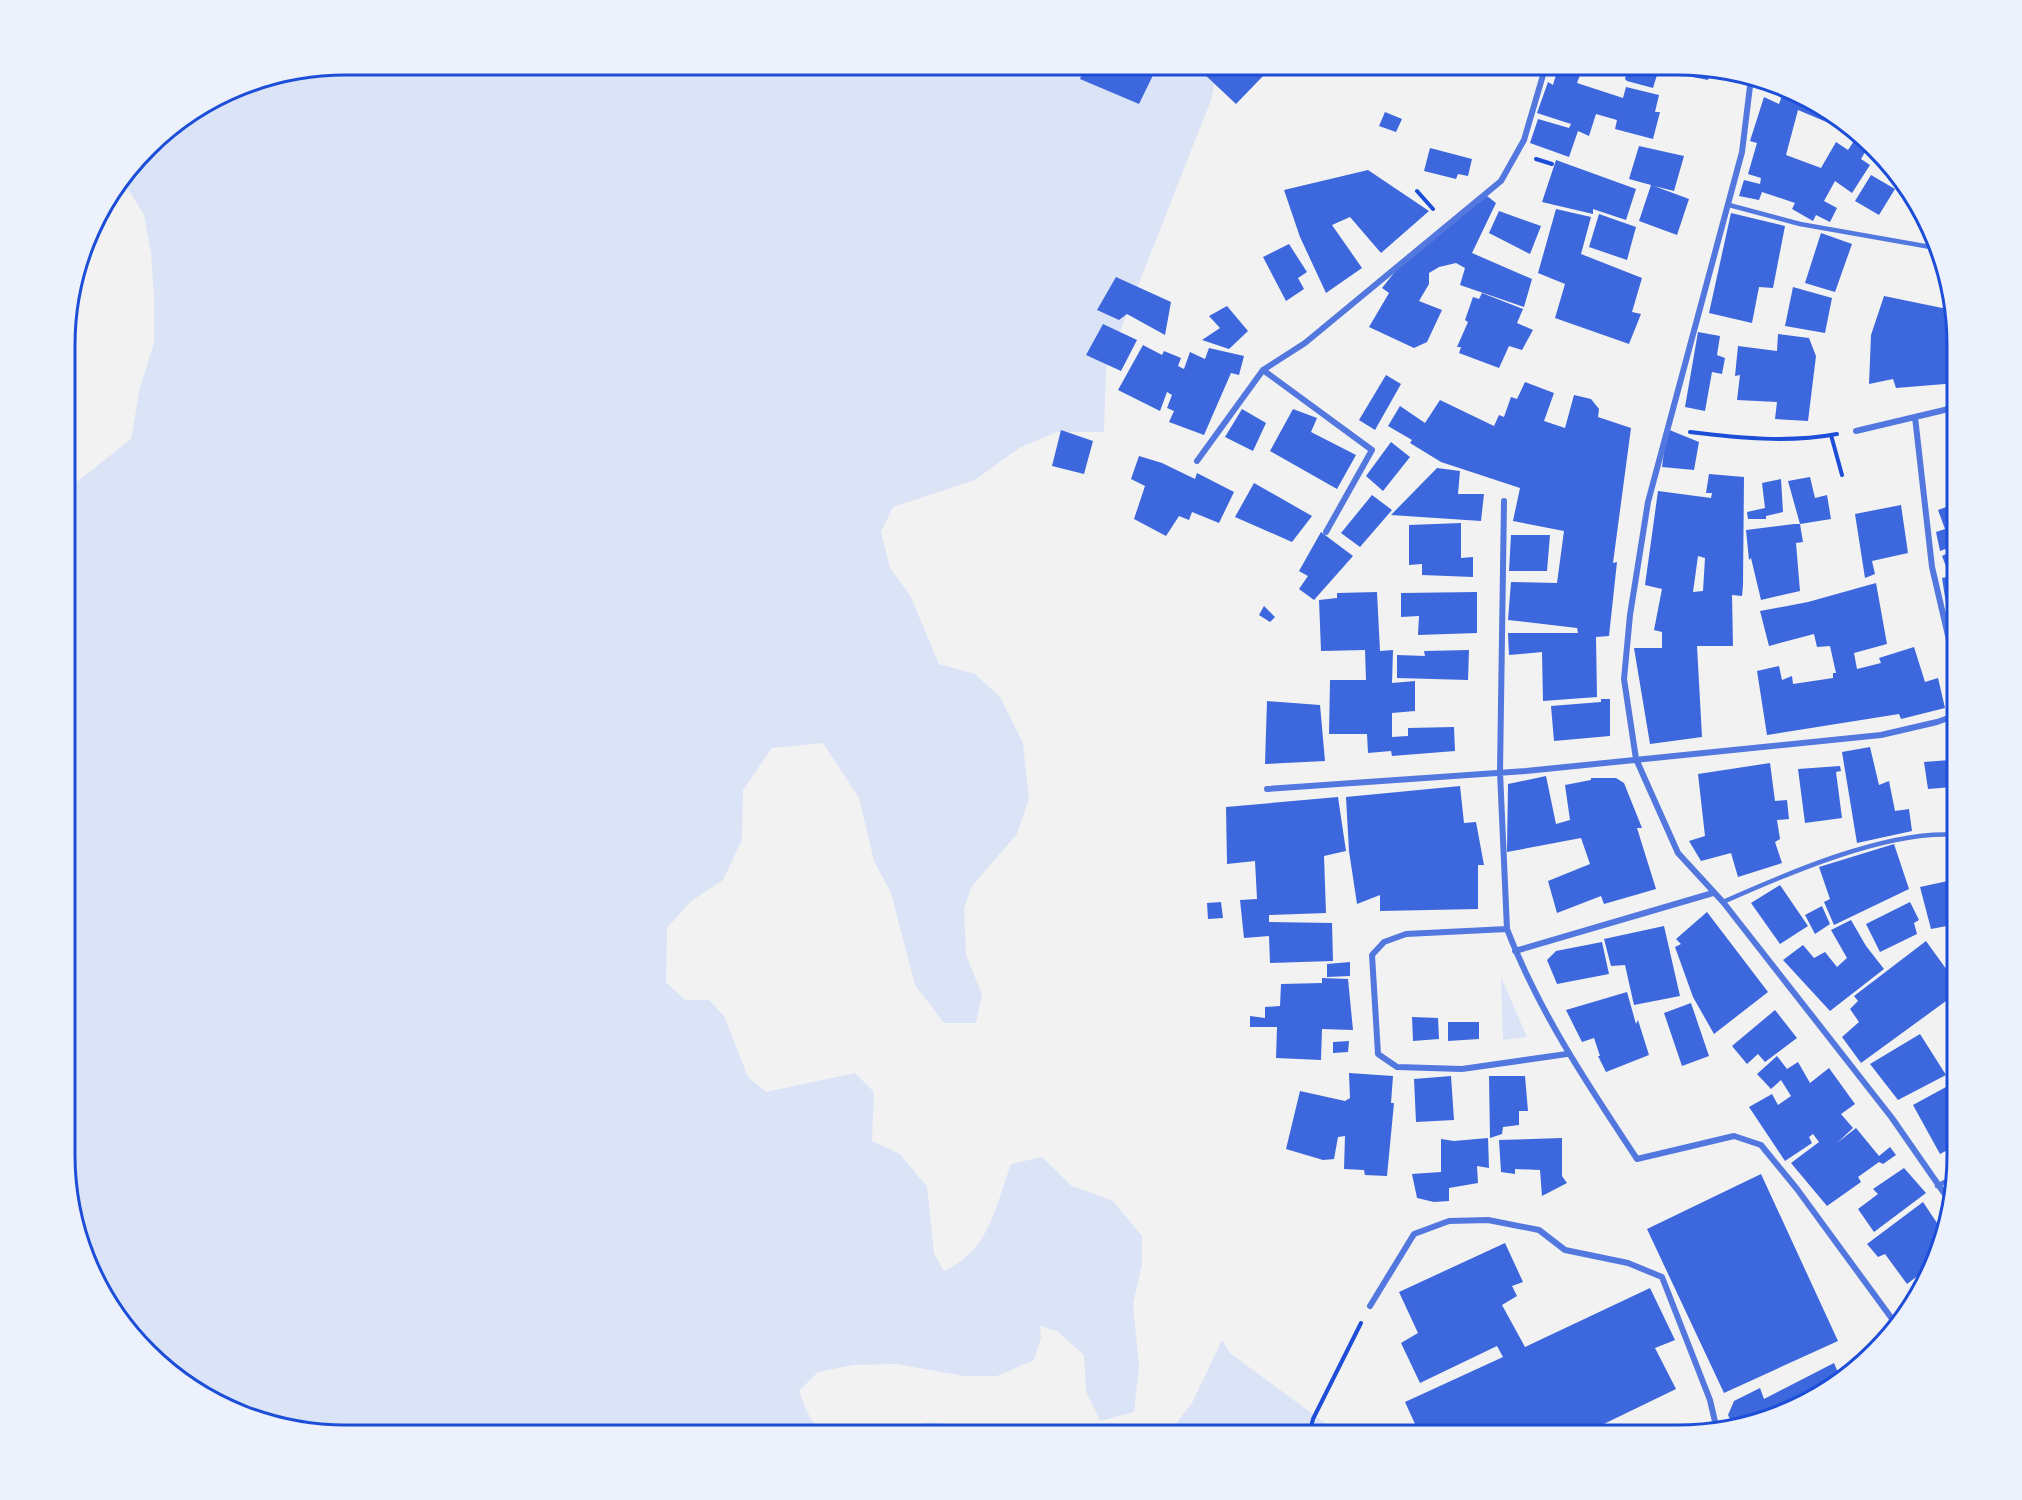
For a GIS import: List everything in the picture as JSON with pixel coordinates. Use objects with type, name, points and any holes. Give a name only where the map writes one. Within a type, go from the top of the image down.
[{"type":"street","points":[[1197,461],[1263,370],[1305,343],[1501,181],[1524,140],[1543,75]]},
{"type":"street","points":[[1750,85],[1742,152],[1730,205],[1648,502],[1630,615],[1624,679],[1636,759],[1678,853],[1723,902],[1892,1118],[1944,1195]]},
{"type":"street","points":[[1263,370],[1372,450],[1326,532]]},
{"type":"street","points":[[1856,431],[1947,409]]},
{"type":"street","points":[[1915,417],[1932,567],[1947,631]]},
{"type":"street","points":[[1504,501],[1500,772],[1507,929],[1515,951],[1567,1054],[1637,1159],[1734,1136],[1761,1145],[1797,1189],[1892,1318]]},
{"type":"street","points":[[1267,789],[1500,772],[1881,735],[1947,718]]},
{"type":"street","points":[[1515,951],[1713,892]]},
{"type":"street","points":[[1507,929],[1406,934],[1384,942],[1372,955],[1378,1054],[1397,1067],[1462,1070],[1567,1054]]},
{"type":"street","points":[[1370,1306],[1414,1234],[1449,1221],[1479,1220],[1539,1230],[1565,1250],[1628,1263],[1662,1277],[1710,1400],[1715,1422]]},
{"type":"lane","points":[[1730,205],[1800,224],[1928,247]]},
{"type":"lane","points":[[1723,902],[1782,875],[1881,844],[1935,833],[1947,834]]},
{"type":"lane","points":[[1937,1186],[1945,1182]]},
{"type":"path","points":[[1667,429],[1732,437],[1814,439],[1856,431]]},
{"type":"path","points":[[1831,435],[1842,475]]},
{"type":"path","points":[[1312,1425],[1370,1306]]},
{"type":"shaded area","points":[[345,75],[1217,75],[1211,100],[1106,367],[1104,432],[1057,432],[1019,448],[975,480],[893,507],[881,532],[890,568],[910,595],[939,664],[975,674],[1000,697],[1023,743],[1029,799],[1017,834],[972,886],[964,908],[966,955],[982,994],[976,1023],[944,1023],[915,985],[891,893],[874,861],[859,798],[823,743],[772,748],[743,790],[742,840],[723,880],[690,902],[667,928],[666,982],[685,1000],[709,1000],[724,1016],[748,1077],[766,1092],[855,1073],[874,1092],[872,1141],[900,1154],[927,1187],[934,1253],[944,1271],[972,1251],[981,1239],[995,1211],[1011,1164],[1042,1157],[1072,1186],[1113,1201],[1142,1236],[1142,1264],[1133,1304],[1139,1366],[1134,1412],[1100,1421],[1086,1391],[1084,1355],[1057,1331],[1040,1326],[1041,1338],[1034,1360],[997,1376],[964,1376],[897,1364],[853,1365],[818,1372],[799,1391],[816,1425],[345,1425],[310,1423],[258,1411],[210,1389],[167,1358],[142,1333],[111,1290],[103,1274],[89,1242],[77,1190],[75,1155],[75,483],[131,439],[140,387],[154,343],[151,253],[144,215],[127,187],[142,167],[167,142],[210,111],[226,103],[258,89],[310,77]]},
{"type":"shaded area","points":[[1501,977],[1527,1037],[1503,1040]]},
{"type":"shaded area","points":[[1222,1340],[1230,1353],[1327,1425],[1175,1425],[1192,1403]]},
{"type":"shaded area","points":[[930,1422],[954,1425],[917,1425]]},
{"type":"building","points":[[1082,75],[1153,75],[1139,104],[1080,79]]},
{"type":"building","points":[[1205,75],[1264,75],[1236,104]]},
{"type":"building","points":[[1556,75],[1580,75],[1577,83],[1623,98],[1626,87],[1659,95],[1655,112],[1660,112],[1653,139],[1615,129],[1617,120],[1596,114],[1589,136],[1578,131],[1569,157],[1530,143],[1538,119],[1569,128],[1571,124],[1537,113],[1548,82],[1553,85]]},
{"type":"building","points":[[1626,75],[1657,75],[1653,88],[1625,79]]},
{"type":"building","points":[[1684,75],[1709,77],[1708,80]]},
{"type":"building","points":[[1764,97],[1779,104],[1782,97],[1812,111],[1831,124],[1798,110],[1786,155],[1821,168],[1836,142],[1848,150],[1854,141],[1865,152],[1861,159],[1870,165],[1852,193],[1835,181],[1824,201],[1837,208],[1830,222],[1816,215],[1813,221],[1792,209],[1795,203],[1762,192],[1759,200],[1739,196],[1744,180],[1760,184],[1761,178],[1748,174],[1757,143],[1750,141]]},
{"type":"building","points":[[1385,112],[1402,119],[1396,132],[1379,126]]},
{"type":"building","points":[[1639,146],[1684,156],[1674,191],[1654,186],[1689,199],[1677,235],[1639,221],[1651,185],[1629,179]]},
{"type":"building","points":[[1430,148],[1472,159],[1468,176],[1458,174],[1456,179],[1424,171]]},
{"type":"building","points":[[1556,160],[1636,189],[1626,220],[1593,209],[1593,214],[1542,202]]},
{"type":"building","points":[[1368,170],[1429,211],[1381,253],[1350,217],[1332,225],[1362,268],[1326,293],[1300,237],[1284,190]]},
{"type":"building","points":[[1871,175],[1895,189],[1879,215],[1855,201]]},
{"type":"building","points":[[1487,196],[1496,203],[1472,253],[1532,279],[1524,307],[1460,285],[1465,268],[1456,263],[1439,267],[1429,273],[1429,284],[1419,301],[1442,310],[1427,342],[1414,348],[1369,327],[1389,293],[1382,288],[1398,268]]},
{"type":"building","points":[[1556,209],[1591,217],[1581,254],[1642,278],[1632,312],[1641,314],[1629,344],[1555,318],[1565,284],[1538,273]]},
{"type":"building","points":[[1499,211],[1541,226],[1530,254],[1489,233]]},
{"type":"building","points":[[1731,213],[1785,226],[1773,288],[1759,287],[1752,323],[1709,313]]},
{"type":"building","points":[[1599,214],[1636,227],[1627,260],[1589,247]]},
{"type":"building","points":[[1821,233],[1852,244],[1835,292],[1805,283]]},
{"type":"building","points":[[1289,244],[1307,272],[1298,278],[1304,289],[1286,301],[1263,257]]},
{"type":"building","points":[[1116,277],[1171,302],[1165,335],[1127,314],[1119,320],[1097,310]]},
{"type":"building","points":[[1793,287],[1832,298],[1825,333],[1785,326]]},
{"type":"building","points":[[1482,293],[1523,309],[1517,323],[1533,330],[1522,350],[1509,346],[1499,368],[1459,353],[1461,347],[1457,347],[1468,322],[1465,320],[1473,297],[1479,299]]},
{"type":"building","points":[[1884,296],[1945,309],[1947,384],[1896,388],[1893,379],[1869,384],[1871,335]]},
{"type":"building","points":[[1227,306],[1248,331],[1229,349],[1202,340],[1220,328],[1209,316]]},
{"type":"building","points":[[1103,324],[1137,340],[1121,371],[1086,355]]},
{"type":"building","points":[[1698,332],[1720,336],[1717,355],[1725,358],[1722,374],[1712,372],[1705,411],[1685,407]]},
{"type":"building","points":[[1778,334],[1809,338],[1816,356],[1808,421],[1775,419],[1777,402],[1737,400],[1740,375],[1735,376],[1738,346],[1777,351]]},
{"type":"building","points":[[1143,345],[1162,355],[1164,351],[1181,358],[1178,366],[1184,369],[1190,352],[1205,359],[1209,348],[1244,356],[1239,375],[1231,373],[1204,435],[1169,422],[1174,411],[1167,408],[1172,395],[1167,392],[1160,411],[1118,390]]},
{"type":"building","points":[[1386,375],[1401,384],[1375,430],[1359,420]]},
{"type":"building","points":[[1525,382],[1554,393],[1544,421],[1565,428],[1574,395],[1591,399],[1599,409],[1598,417],[1631,428],[1613,563],[1617,562],[1609,636],[1596,637],[1597,697],[1543,701],[1542,652],[1509,655],[1508,633],[1578,633],[1577,628],[1508,620],[1511,582],[1557,583],[1564,531],[1513,521],[1520,488],[1441,462],[1410,443],[1412,440],[1388,426],[1400,406],[1425,423],[1440,400],[1494,426],[1499,415],[1504,417],[1511,397],[1517,399]]},
{"type":"building","points":[[1242,409],[1266,423],[1253,451],[1225,437]]},
{"type":"building","points":[[1293,409],[1317,418],[1311,432],[1356,455],[1337,489],[1270,451]]},
{"type":"building","points":[[1667,429],[1699,442],[1694,470],[1662,467]]},
{"type":"building","points":[[1061,430],[1093,441],[1084,474],[1052,466]]},
{"type":"building","points":[[1391,442],[1410,457],[1383,491],[1366,476]]},
{"type":"building","points":[[1139,456],[1162,463],[1195,479],[1197,473],[1234,492],[1219,523],[1192,512],[1189,520],[1179,516],[1166,536],[1134,519],[1145,486],[1131,479]]},
{"type":"building","points":[[1437,468],[1460,471],[1458,494],[1484,494],[1481,521],[1391,515]]},
{"type":"building","points":[[1709,474],[1744,477],[1743,585],[1742,596],[1732,595],[1733,646],[1697,646],[1702,737],[1650,744],[1634,648],[1662,648],[1662,632],[1654,630],[1662,589],[1645,585],[1658,491],[1711,498],[1712,493],[1706,493]],"holes":[[[1698,556],[1705,558],[1703,591],[1693,592]]]},
{"type":"building","points":[[1810,477],[1815,498],[1827,495],[1831,519],[1800,524],[1788,481]]},
{"type":"building","points":[[1781,479],[1783,512],[1766,516],[1766,519],[1748,519],[1747,512],[1765,508],[1762,483]]},
{"type":"building","points":[[1254,483],[1312,516],[1292,542],[1235,517]]},
{"type":"building","points":[[1372,495],[1392,510],[1360,547],[1341,533]]},
{"type":"building","points":[[1901,505],[1908,553],[1872,561],[1875,574],[1865,578],[1855,514]]},
{"type":"building","points":[[1947,507],[1947,549],[1940,551],[1936,532],[1945,529],[1938,510]]},
{"type":"building","points":[[1461,523],[1461,558],[1473,557],[1473,577],[1422,575],[1422,564],[1409,565],[1409,525]]},
{"type":"building","points":[[1800,524],[1803,542],[1796,543],[1800,591],[1761,600],[1751,558],[1749,560],[1746,530]]},
{"type":"building","points":[[1321,532],[1353,556],[1314,600],[1299,589],[1308,576],[1299,571]]},
{"type":"building","points":[[1511,535],[1550,535],[1547,571],[1509,571]]},
{"type":"building","points":[[1947,553],[1947,569],[1942,556]]},
{"type":"building","points":[[1947,577],[1947,610],[1942,578]]},
{"type":"building","points":[[1876,583],[1887,644],[1854,653],[1857,669],[1881,663],[1879,658],[1914,647],[1925,682],[1938,678],[1945,708],[1901,719],[1899,714],[1767,735],[1757,671],[1779,666],[1782,680],[1792,676],[1793,684],[1833,678],[1833,673],[1836,673],[1830,646],[1817,647],[1814,634],[1769,646],[1760,611],[1808,602]]},
{"type":"building","points":[[1377,592],[1380,651],[1393,650],[1392,683],[1415,681],[1415,711],[1392,713],[1392,737],[1408,736],[1408,728],[1454,727],[1455,751],[1392,756],[1391,751],[1368,753],[1367,734],[1329,734],[1330,680],[1366,680],[1365,650],[1321,651],[1319,600],[1337,598],[1337,593]]},
{"type":"building","points":[[1477,592],[1477,633],[1418,635],[1419,616],[1401,617],[1401,593]]},
{"type":"building","points":[[1264,606],[1275,617],[1270,622],[1259,615]]},
{"type":"building","points":[[1469,650],[1468,680],[1397,678],[1397,655],[1425,656],[1424,651]]},
{"type":"building","points":[[1601,699],[1610,699],[1610,736],[1554,741],[1551,706],[1601,702]]},
{"type":"building","points":[[1267,701],[1320,705],[1325,761],[1265,764]]},
{"type":"building","points":[[1870,747],[1879,785],[1889,781],[1895,811],[1909,809],[1912,831],[1857,843],[1842,752]]},
{"type":"building","points":[[1947,760],[1947,787],[1928,789],[1924,762]]},
{"type":"building","points":[[1770,763],[1775,801],[1787,800],[1789,819],[1777,820],[1780,839],[1775,842],[1782,863],[1738,877],[1731,853],[1701,861],[1689,841],[1705,836],[1698,774]]},
{"type":"building","points":[[1840,766],[1841,771],[1836,772],[1842,818],[1805,823],[1798,769]]},
{"type":"building","points":[[1546,776],[1556,824],[1570,820],[1565,785],[1591,780],[1591,778],[1616,778],[1624,783],[1642,828],[1637,828],[1656,889],[1604,904],[1601,896],[1557,913],[1548,881],[1590,864],[1581,838],[1507,852],[1508,784]]},
{"type":"building","points":[[1460,786],[1464,823],[1476,822],[1484,865],[1478,865],[1478,909],[1380,911],[1380,895],[1357,904],[1349,851],[1346,797]]},
{"type":"building","points":[[1338,797],[1346,851],[1324,856],[1326,913],[1269,915],[1269,922],[1332,923],[1333,961],[1270,963],[1269,936],[1244,938],[1240,900],[1257,899],[1255,861],[1227,864],[1226,807]]},
{"type":"building","points":[[1894,844],[1909,889],[1834,925],[1824,902],[1830,899],[1819,867]]},
{"type":"building","points":[[1947,881],[1947,926],[1931,929],[1920,887]]},
{"type":"building","points":[[1780,885],[1808,926],[1780,944],[1751,903]]},
{"type":"building","points":[[1221,902],[1223,918],[1208,919],[1207,903]]},
{"type":"building","points":[[1910,902],[1919,920],[1914,923],[1917,934],[1880,952],[1866,924]]},
{"type":"building","points":[[1822,906],[1830,924],[1815,934],[1805,915]]},
{"type":"building","points":[[1707,912],[1768,992],[1714,1034],[1693,997],[1675,947],[1681,944],[1676,939]]},
{"type":"building","points":[[1851,920],[1866,946],[1884,969],[1830,1011],[1783,960],[1803,945],[1814,958],[1825,952],[1837,967],[1847,958],[1831,930]]},
{"type":"building","points":[[1664,926],[1680,996],[1634,1005],[1625,965],[1611,966],[1604,939]]},
{"type":"building","points":[[1926,941],[1947,970],[1947,1000],[1861,1063],[1842,1037],[1859,1022],[1850,1009],[1858,1001],[1854,996]]},
{"type":"building","points":[[1602,942],[1609,974],[1557,984],[1547,960],[1556,951]]},
{"type":"building","points":[[1350,962],[1350,976],[1327,977],[1327,964]]},
{"type":"building","points":[[1322,978],[1348,979],[1353,1030],[1322,1029],[1321,1060],[1276,1058],[1277,1027],[1250,1027],[1250,1016],[1265,1018],[1265,1007],[1280,1006],[1281,984],[1322,983]]},
{"type":"building","points":[[1627,992],[1636,1024],[1638,1020],[1649,1055],[1606,1072],[1598,1056],[1600,1056],[1594,1038],[1582,1042],[1566,1010]]},
{"type":"building","points":[[1691,1003],[1709,1056],[1682,1066],[1664,1013]]},
{"type":"building","points":[[1775,1010],[1797,1038],[1765,1062],[1758,1054],[1747,1064],[1732,1046]]},
{"type":"building","points":[[1412,1017],[1438,1018],[1439,1039],[1413,1041]]},
{"type":"building","points":[[1448,1022],[1479,1022],[1479,1039],[1448,1041]]},
{"type":"building","points":[[1920,1034],[1946,1075],[1898,1100],[1870,1064]]},
{"type":"building","points":[[1349,1041],[1348,1052],[1333,1053],[1333,1042]]},
{"type":"building","points":[[1777,1056],[1787,1069],[1798,1062],[1810,1083],[1829,1068],[1855,1104],[1841,1114],[1853,1128],[1837,1143],[1856,1128],[1879,1156],[1890,1147],[1896,1155],[1883,1164],[1879,1162],[1858,1177],[1861,1182],[1827,1206],[1791,1163],[1819,1142],[1813,1134],[1809,1137],[1812,1143],[1785,1161],[1749,1107],[1772,1094],[1778,1105],[1791,1096],[1781,1080],[1771,1089],[1757,1074]]},
{"type":"building","points":[[1349,1073],[1393,1076],[1391,1103],[1394,1103],[1387,1176],[1365,1175],[1364,1170],[1344,1169],[1345,1136],[1338,1137],[1334,1159],[1323,1160],[1286,1149],[1300,1091],[1345,1101],[1350,1098]]},
{"type":"building","points":[[1451,1076],[1454,1120],[1416,1122],[1414,1079]]},
{"type":"building","points":[[1489,1076],[1525,1076],[1528,1111],[1519,1111],[1519,1125],[1503,1127],[1502,1134],[1490,1138]]},
{"type":"building","points":[[1947,1086],[1947,1150],[1940,1154],[1913,1105]]},
{"type":"building","points":[[1488,1138],[1489,1168],[1477,1166],[1478,1183],[1449,1188],[1449,1201],[1434,1202],[1417,1198],[1412,1174],[1441,1172],[1441,1139],[1454,1141]]},
{"type":"building","points":[[1562,1138],[1562,1176],[1567,1183],[1542,1196],[1540,1170],[1515,1169],[1515,1174],[1501,1172],[1499,1140]]},
{"type":"building","points":[[1904,1168],[1926,1193],[1874,1232],[1858,1209],[1878,1194],[1873,1189]]},
{"type":"building","points":[[1761,1174],[1838,1341],[1724,1393],[1647,1229]]},
{"type":"building","points":[[1923,1202],[1938,1225],[1918,1275],[1907,1284],[1885,1254],[1878,1257],[1867,1244]]},
{"type":"building","points":[[1505,1243],[1523,1282],[1512,1286],[1517,1296],[1502,1305],[1525,1347],[1650,1288],[1675,1340],[1655,1348],[1676,1389],[1602,1425],[1415,1425],[1405,1402],[1503,1357],[1497,1346],[1420,1383],[1401,1343],[1418,1333],[1399,1292]]},
{"type":"building","points":[[1834,1363],[1838,1371],[1812,1389],[1764,1411],[1730,1420],[1728,1415],[1734,1401],[1760,1388],[1764,1399]]}]
